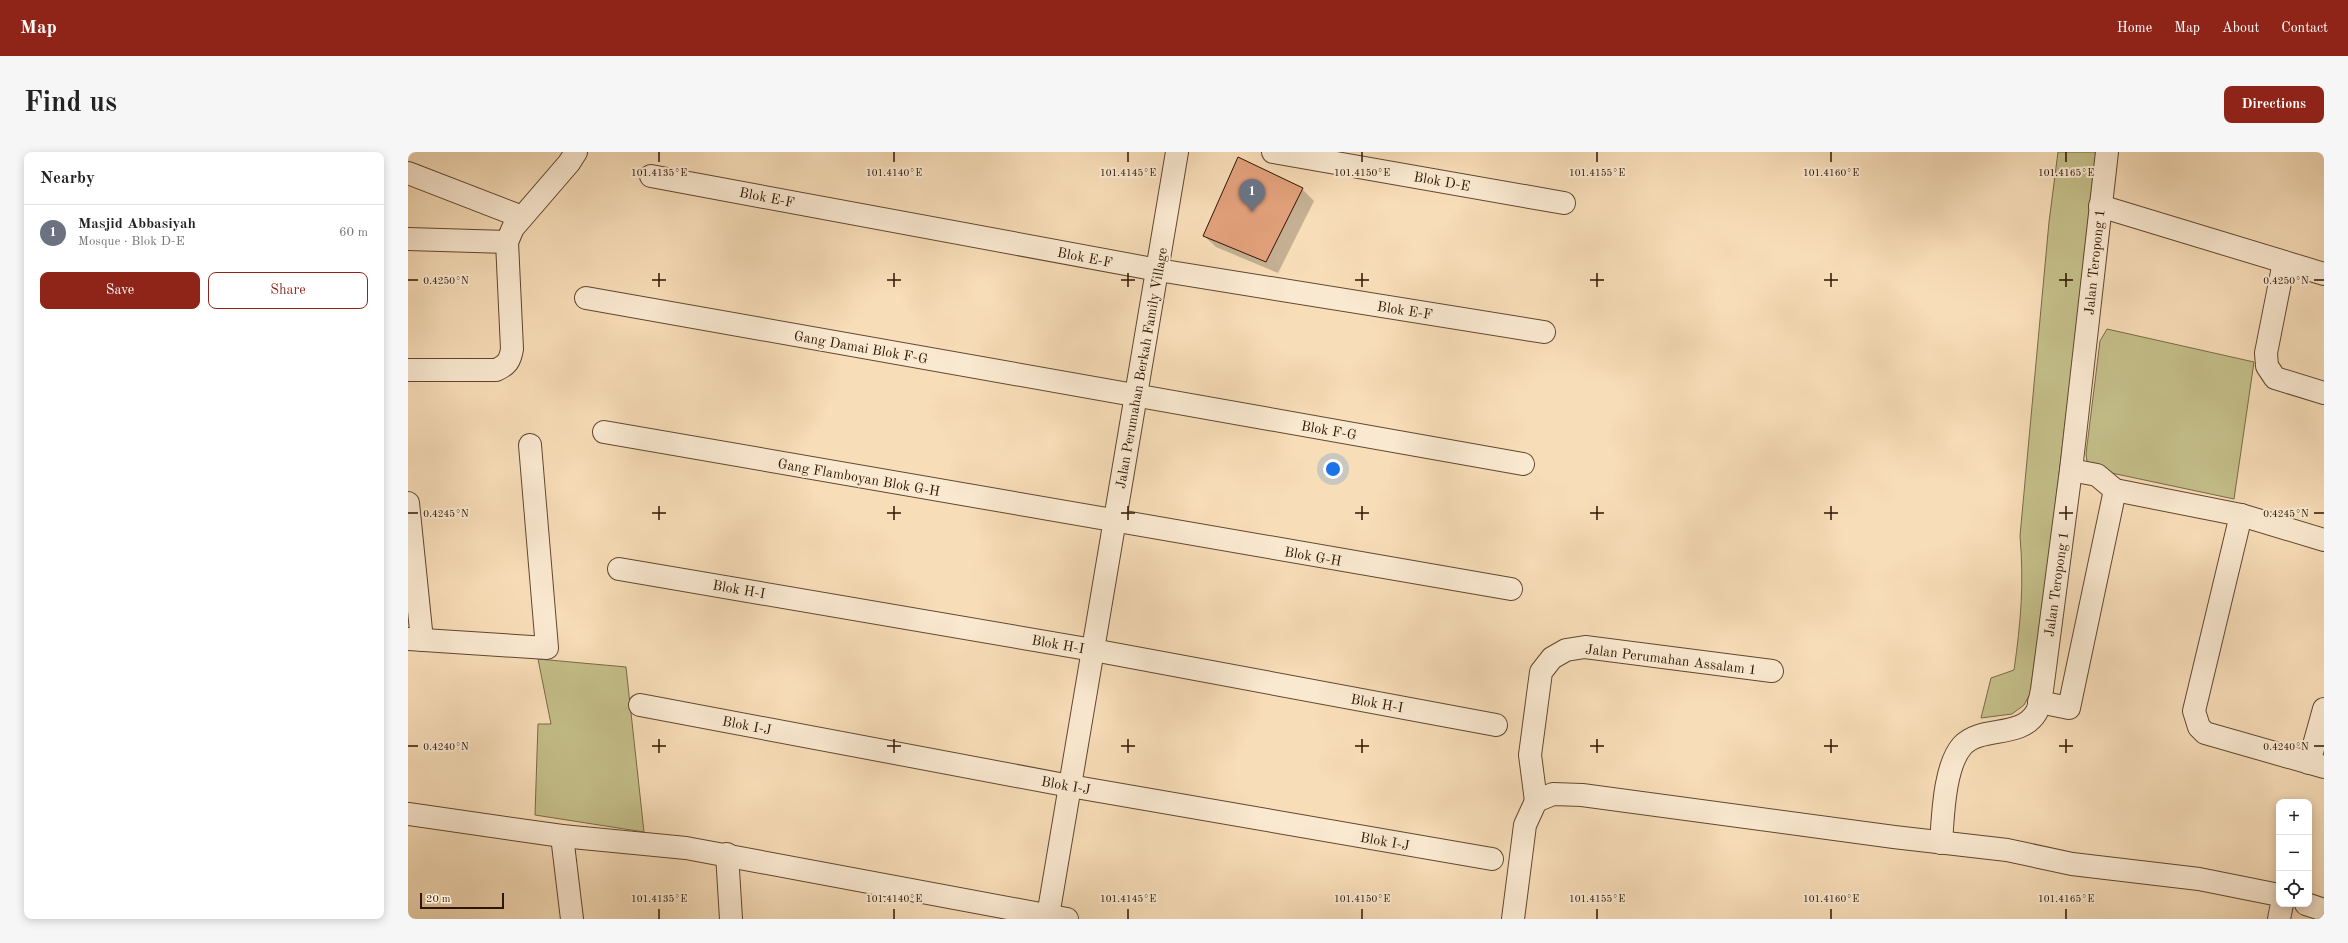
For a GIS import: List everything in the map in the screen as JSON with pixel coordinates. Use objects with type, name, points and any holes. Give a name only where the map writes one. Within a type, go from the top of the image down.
[{"type":"street","points":[[408,370],[496,370],[505,366],[510,360],[512,349],[507,242],[513,228],[569,163],[576,152]]},
{"type":"street","name":"Jalan Perumahan Berkah Family Village","points":[[1057,918],[1070,786],[1177,152]]},
{"type":"street","name":"Blok D-E","points":[[1273,152],[1564,202]]},
{"type":"street","name":"Jalan Teropong 1","points":[[1941,843],[1946,789],[1951,767],[1963,746],[1977,737],[2018,728],[2036,713],[2039,702],[2071,470],[2107,152]]},
{"type":"street","points":[[408,173],[522,217]]},
{"type":"street","name":"Blok E-F","points":[[651,176],[1158,270],[1544,332]]},
{"type":"street","points":[[2100,206],[2324,274]]},
{"type":"street","points":[[408,239],[507,242]]},
{"type":"street","points":[[2284,262],[2266,353],[2267,366],[2275,378],[2324,393]]},
{"type":"street","name":"Gang Damai Blok F-G","points":[[586,298],[1136,396]]},
{"type":"street","name":"Blok F-G","points":[[1136,396],[1523,464]]},
{"type":"street","name":"Gang Flamboyan Blok G-H","points":[[604,432],[1115,522]]},
{"type":"street","points":[[408,508],[415,640],[547,648],[530,445]]},
{"type":"street","points":[[2071,470],[2097,475],[2116,490],[2241,515],[2324,540]]},
{"type":"street","points":[[2039,702],[2069,708],[2116,490]]},
{"type":"street","points":[[2241,515],[2194,711],[2196,719],[2206,732],[2317,765],[2324,709]]},
{"type":"street","name":"Blok G-H","points":[[1115,522],[1511,589]]},
{"type":"street","name":"Blok H-I","points":[[619,569],[1093,650],[1496,725]]},
{"type":"street","name":"Jalan Perumahan Assalam 1","points":[[1536,800],[1530,755],[1541,672],[1552,658],[1566,650],[1585,647],[1772,671]]},
{"type":"street","name":"Blok I-J","points":[[640,705],[1070,786],[1492,859]]},
{"type":"street","points":[[1513,919],[1525,825],[1536,800],[1553,794],[1582,795],[1941,843],[2007,850],[2072,864],[2199,879],[2276,894]]},
{"type":"street","points":[[408,814],[562,836],[686,848],[727,854],[1057,918]]},
{"type":"street","points":[[562,836],[572,919]]},
{"type":"street","points":[[727,854],[730,919]]},
{"type":"street","points":[[2312,906],[2324,910]]},
{"type":"street","points":[[2279,919],[2281,907]]},
{"type":"shaded area","points":[[2058,152],[2098,152],[2047,573],[2043,627],[2035,657],[2030,694],[2024,705],[2012,714],[1981,718],[1991,678],[2014,670],[2022,586],[2020,536],[2049,222]]},
{"type":"shaded area","points":[[2107,329],[2254,362],[2234,499],[2088,468],[2086,454],[2100,341]]},
{"type":"shaded area","points":[[538,659],[626,667],[644,832],[535,815],[538,724],[551,724]]},
{"type":"building","points":[[1238,157],[1303,188],[1266,262],[1203,236]]},
{"type":"place","name":"Masjid Abbasiyah","points":[[1252,212]]}]
